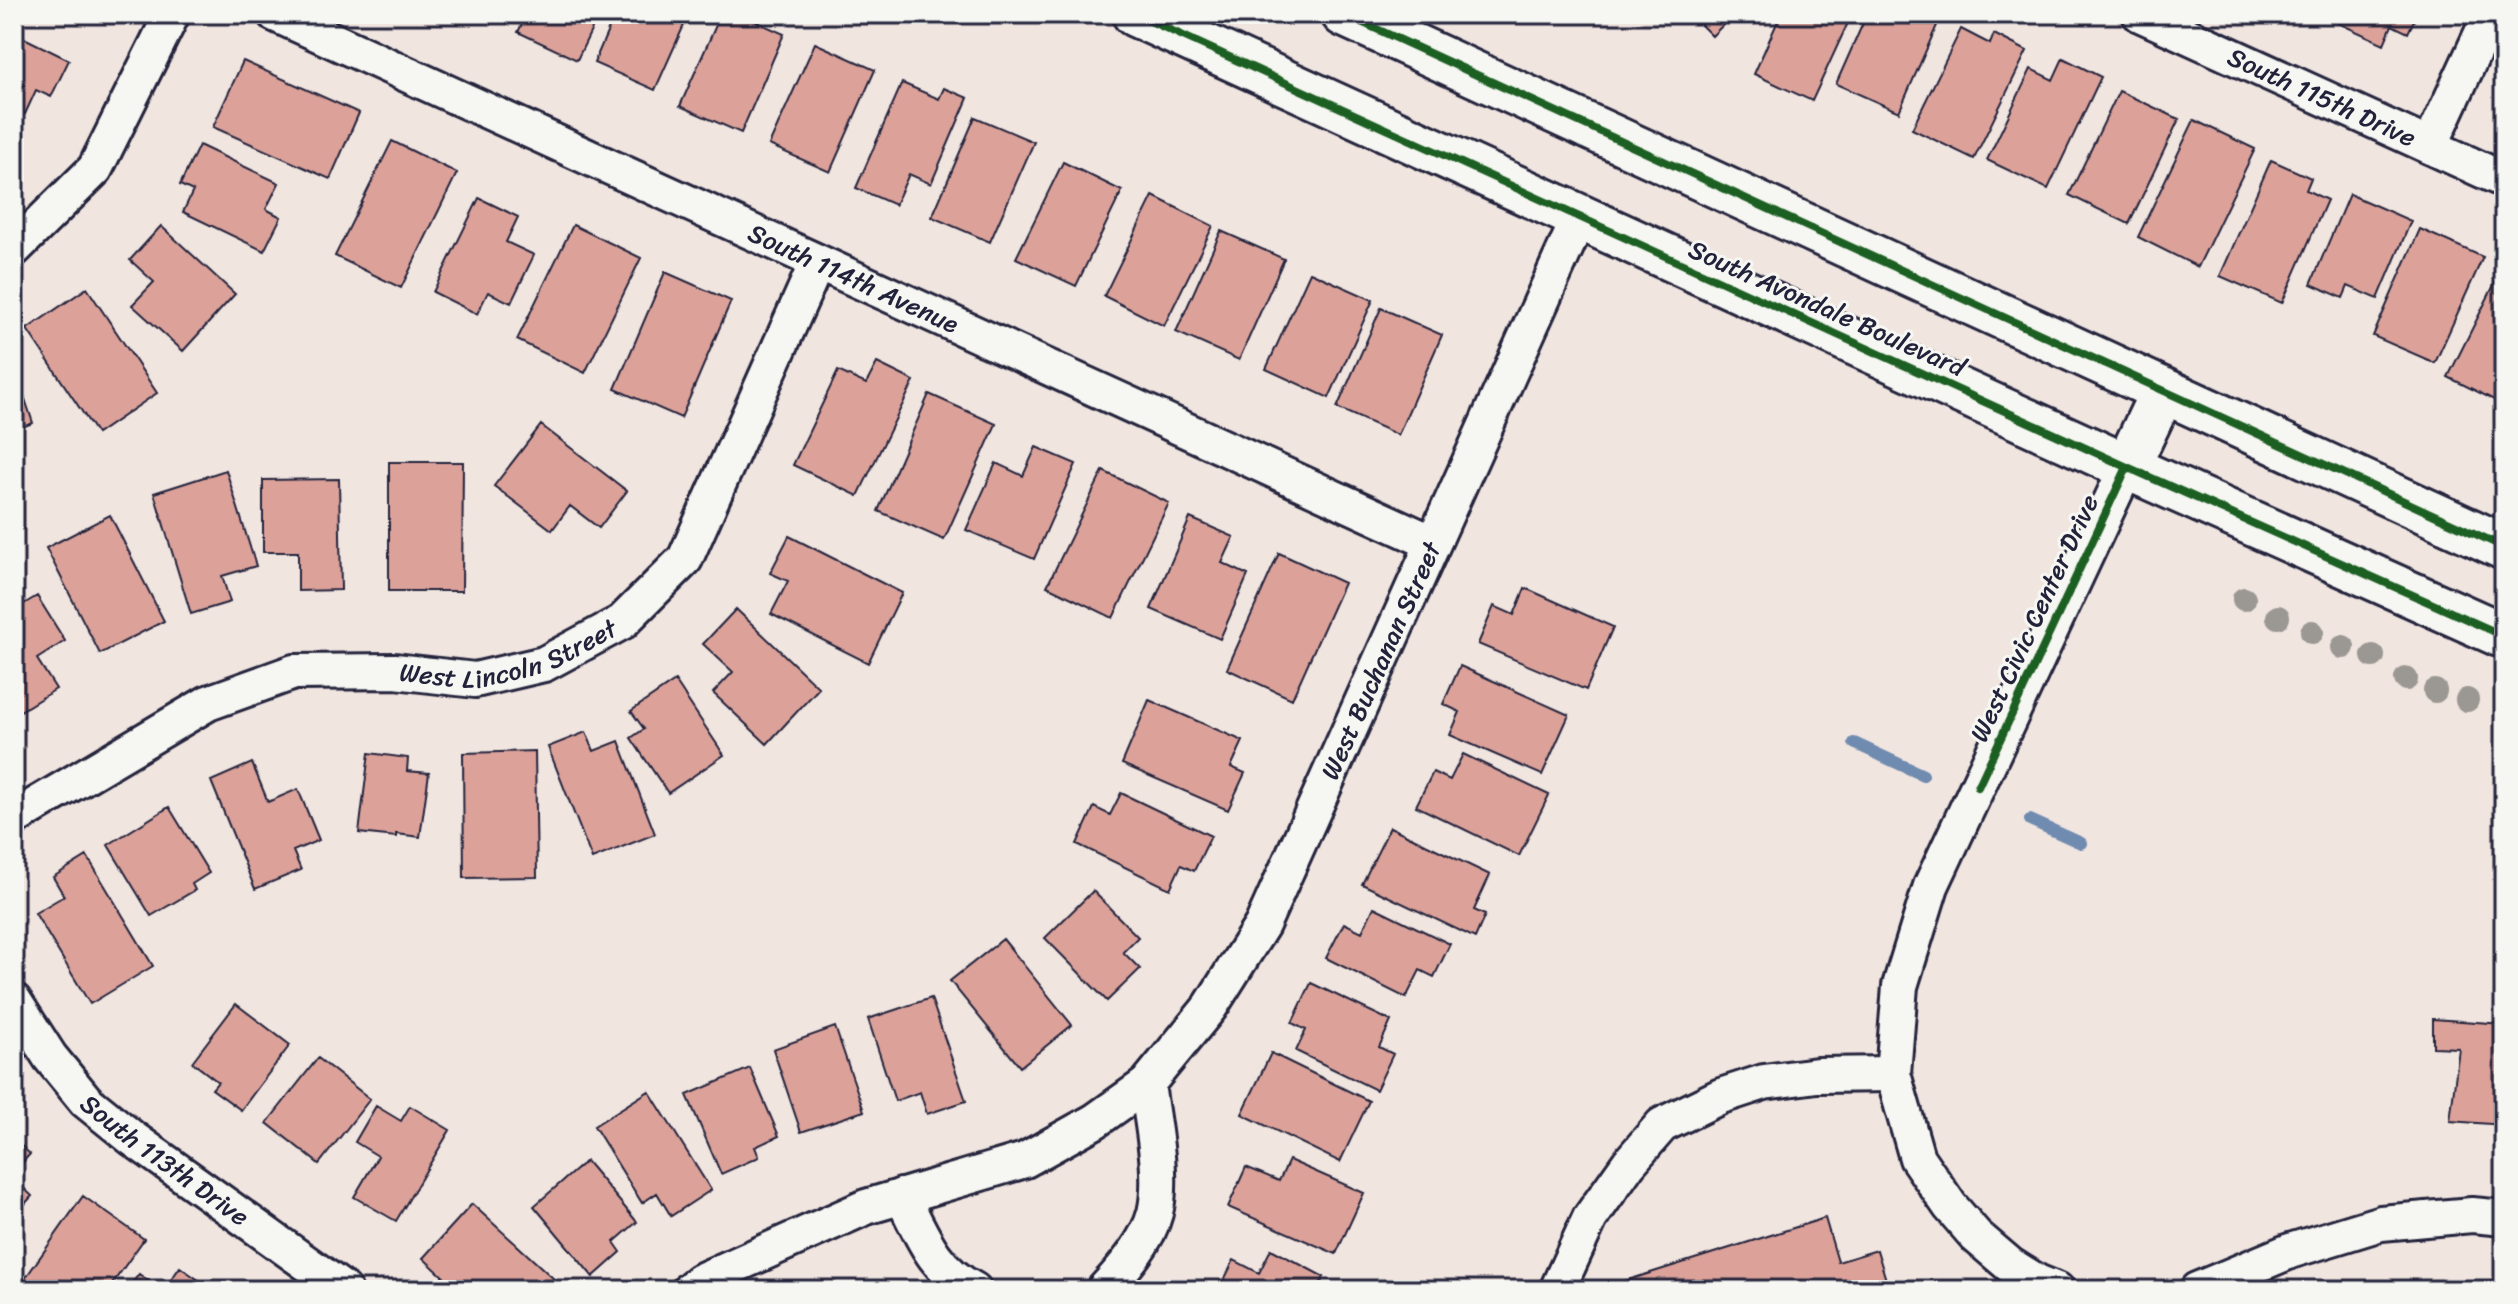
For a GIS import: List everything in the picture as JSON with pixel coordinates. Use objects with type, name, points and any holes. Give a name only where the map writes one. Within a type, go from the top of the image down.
[{"type":"main road","name":"South Avondale Boulevard","points":[[1135,14],[2504,636]]},
{"type":"main road","points":[[1344,14],[2504,547]]},
{"type":"main road","points":[[2127,467],[2163,391]]},
{"type":"street","points":[[14,249],[95,169],[172,14]]},
{"type":"street","name":"South 114th Avenue","points":[[275,14],[1433,543]]},
{"type":"street","name":"South 115th Drive","points":[[2140,14],[2504,180]]},
{"type":"street","points":[[2430,146],[2491,14]]},
{"type":"street","name":"West Buchanan Street","points":[[689,1290],[700,1281],[866,1207],[1025,1160],[1095,1121],[1147,1084],[1210,1007],[1262,925],[1579,218]]},
{"type":"street","name":"West Lincoln Street","points":[[14,818],[208,703],[294,672],[395,671],[475,680],[544,664],[622,622],[685,559],[817,263]]},
{"type":"street","name":"West Civic Center Drive","points":[[2057,1290],[2010,1265],[1976,1236],[1950,1206],[1917,1158],[1893,1074],[1900,986],[1931,886],[2127,467]]},
{"type":"street","name":"South 113th Drive","points":[[14,1001],[50,1057],[86,1101],[132,1138],[344,1290]]},
{"type":"street","points":[[1557,1290],[1590,1218],[1629,1163],[1662,1125],[1721,1096],[1764,1082],[1817,1075],[1893,1074]]},
{"type":"street","points":[[1104,1290],[1133,1257],[1155,1214],[1158,1172],[1147,1084]]},
{"type":"street","points":[[902,1196],[933,1255],[953,1280],[974,1290]]},
{"type":"street","points":[[2197,1290],[2290,1251],[2381,1223],[2472,1215],[2504,1218]]},
{"type":"building","points":[[527,14],[599,14],[577,60],[518,32]]},
{"type":"building","points":[[615,14],[689,14],[655,90],[594,63]]},
{"type":"building","points":[[721,14],[739,14],[784,34],[741,133],[680,106]]},
{"type":"building","points":[[1690,14],[1734,14],[1712,36]]},
{"type":"building","points":[[1781,14],[1852,14],[1812,101],[1754,74]]},
{"type":"building","points":[[1867,14],[1942,14],[1899,112],[1836,84]]},
{"type":"building","points":[[2342,14],[2417,14],[2408,33],[2392,25],[2384,44],[2338,23]]},
{"type":"building","points":[[1961,29],[1990,44],[1994,34],[2027,51],[1974,159],[1912,129]]},
{"type":"building","points":[[14,33],[69,60],[51,97],[36,90],[25,114],[14,108]]},
{"type":"building","points":[[815,43],[875,70],[830,172],[769,145]]},
{"type":"building","points":[[2063,58],[2101,77],[2048,189],[1987,160],[2031,69],[2053,80]]},
{"type":"building","points":[[243,61],[359,113],[330,179],[213,127]]},
{"type":"building","points":[[902,83],[939,99],[944,88],[968,98],[931,184],[909,174],[895,205],[856,188]]},
{"type":"building","points":[[2119,91],[2179,119],[2129,224],[2069,195]]},
{"type":"building","points":[[975,117],[1034,142],[990,242],[932,217]]},
{"type":"building","points":[[2194,120],[2255,149],[2198,267],[2138,237]]},
{"type":"building","points":[[392,141],[457,173],[401,288],[335,256]]},
{"type":"building","points":[[199,145],[279,183],[266,209],[281,217],[264,251],[183,212],[193,191],[180,185]]},
{"type":"building","points":[[2271,160],[2311,178],[2306,190],[2327,200],[2282,303],[2220,276]]},
{"type":"building","points":[[1063,162],[1122,191],[1076,286],[1016,258]]},
{"type":"building","points":[[2349,194],[2411,221],[2378,299],[2348,286],[2343,298],[2311,284]]},
{"type":"building","points":[[1153,196],[1213,226],[1164,326],[1104,296]]},
{"type":"building","points":[[479,198],[518,217],[506,242],[534,255],[511,303],[488,292],[477,314],[433,292]]},
{"type":"building","points":[[573,225],[641,258],[585,373],[517,340]]},
{"type":"building","points":[[161,226],[235,294],[183,351],[132,305],[154,282],[130,260]]},
{"type":"building","points":[[2420,229],[2483,257],[2435,363],[2373,336]]},
{"type":"building","points":[[1221,231],[1284,259],[1239,360],[1176,332]]},
{"type":"building","points":[[2504,265],[2504,405],[2448,377]]},
{"type":"building","points":[[665,272],[731,301],[681,418],[615,389]]},
{"type":"building","points":[[1310,272],[1373,300],[1329,398],[1266,369]]},
{"type":"building","points":[[87,288],[157,393],[97,434],[27,329]]},
{"type":"building","points":[[1381,308],[1442,335],[1398,435],[1337,408]]},
{"type":"building","points":[[877,363],[914,381],[858,496],[793,465],[838,371],[866,384]]},
{"type":"building","points":[[14,366],[33,423],[14,430]]},
{"type":"building","points":[[929,394],[996,424],[944,540],[878,511]]},
{"type":"building","points":[[541,425],[627,491],[599,528],[570,506],[552,530],[494,486]]},
{"type":"building","points":[[1036,447],[1076,464],[1034,559],[966,530],[996,463],[1023,476]]},
{"type":"building","points":[[389,462],[463,462],[462,591],[389,591]]},
{"type":"building","points":[[226,470],[256,566],[222,576],[230,602],[191,614],[154,493]]},
{"type":"building","points":[[1103,471],[1169,503],[1113,618],[1047,586]]},
{"type":"building","points":[[339,479],[341,590],[298,591],[298,552],[263,552],[263,480]]},
{"type":"building","points":[[110,515],[164,621],[100,654],[46,548]]},
{"type":"building","points":[[1190,518],[1234,537],[1222,563],[1248,575],[1220,639],[1151,609]]},
{"type":"building","points":[[789,536],[902,593],[868,663],[771,614],[788,581],[770,573]]},
{"type":"building","points":[[1279,553],[1344,583],[1292,699],[1227,669]]},
{"type":"building","points":[[1525,588],[1613,627],[1586,690],[1478,644],[1494,606],[1514,615]]},
{"type":"building","points":[[37,596],[65,641],[37,659],[56,689],[17,713],[14,707],[14,610]]},
{"type":"building","points":[[736,609],[819,688],[767,744],[713,693],[733,672],[703,644]]},
{"type":"building","points":[[1460,666],[1569,715],[1542,775],[1450,735],[1460,712],[1443,704]]},
{"type":"building","points":[[675,681],[724,755],[668,793],[631,738],[644,729],[631,711]]},
{"type":"building","points":[[1149,700],[1243,741],[1231,767],[1245,773],[1228,810],[1122,764]]},
{"type":"building","points":[[586,732],[594,751],[619,741],[655,834],[592,859],[548,747]]},
{"type":"building","points":[[535,751],[537,877],[464,878],[463,753]]},
{"type":"building","points":[[369,753],[408,758],[407,771],[429,773],[420,837],[359,833]]},
{"type":"building","points":[[1463,754],[1549,795],[1519,856],[1416,806],[1433,772],[1450,780]]},
{"type":"building","points":[[252,763],[268,802],[298,789],[319,840],[293,851],[301,870],[255,889],[211,781]]},
{"type":"building","points":[[1121,793],[1211,836],[1194,871],[1181,865],[1170,889],[1077,844],[1094,807],[1110,815]]},
{"type":"building","points":[[169,807],[209,873],[192,884],[195,890],[151,916],[108,845]]},
{"type":"building","points":[[1390,827],[1490,875],[1474,910],[1485,915],[1475,938],[1362,884]]},
{"type":"building","points":[[87,856],[153,966],[90,1004],[35,913],[64,896],[53,877]]},
{"type":"building","points":[[1093,891],[1138,937],[1123,952],[1140,969],[1107,1001],[1045,938]]},
{"type":"building","points":[[1374,907],[1450,944],[1434,977],[1420,970],[1406,998],[1326,958],[1344,923],[1362,932]]},
{"type":"building","points":[[1003,939],[1072,1025],[1020,1067],[950,981]]},
{"type":"building","points":[[1311,983],[1391,1021],[1379,1047],[1393,1054],[1376,1090],[1296,1051],[1306,1030],[1292,1023]]},
{"type":"building","points":[[931,998],[966,1101],[927,1114],[920,1092],[895,1101],[868,1019]]},
{"type":"building","points":[[236,1004],[290,1045],[241,1110],[212,1089],[218,1082],[192,1062]]},
{"type":"building","points":[[2433,1019],[2504,1024],[2504,1125],[2450,1121],[2459,1048],[2433,1047]]},
{"type":"building","points":[[835,1027],[864,1111],[801,1132],[773,1049]]},
{"type":"building","points":[[1271,1053],[1369,1101],[1340,1162],[1242,1114]]},
{"type":"building","points":[[318,1058],[370,1099],[319,1164],[267,1123]]},
{"type":"building","points":[[750,1068],[779,1136],[755,1147],[759,1157],[721,1174],[687,1095]]},
{"type":"building","points":[[649,1091],[711,1190],[671,1216],[657,1193],[642,1203],[594,1126]]},
{"type":"building","points":[[376,1106],[401,1121],[410,1106],[450,1130],[396,1221],[354,1197],[378,1156],[355,1142]]},
{"type":"building","points":[[14,1139],[30,1154],[14,1172]]},
{"type":"building","points":[[1289,1160],[1364,1193],[1336,1254],[1228,1207],[1246,1167],[1279,1181]]},
{"type":"building","points":[[586,1161],[637,1222],[614,1242],[621,1252],[593,1277],[534,1206]]},
{"type":"building","points":[[14,1179],[32,1196],[14,1216]]},
{"type":"building","points":[[83,1196],[144,1239],[108,1290],[17,1290]]},
{"type":"building","points":[[472,1204],[566,1290],[458,1290],[423,1258]]},
{"type":"building","points":[[1825,1218],[1838,1262],[1877,1250],[1889,1290],[1628,1290],[1625,1281]]},
{"type":"building","points":[[1271,1249],[1324,1277],[1317,1290],[1219,1290],[1234,1260],[1259,1273]]},
{"type":"building","points":[[180,1267],[213,1290],[164,1290]]},
{"type":"building","points":[[139,1274],[161,1290],[127,1290]]},
{"type":"waterway","points":[[1854,743],[1923,775]]},
{"type":"waterway","points":[[2030,820],[2081,843]]},
{"type":"cycle path","points":[[1135,14],[2504,636]]},
{"type":"cycle path","points":[[1344,14],[2504,547]]},
{"type":"cycle path","points":[[1978,787],[2127,467]]}]
